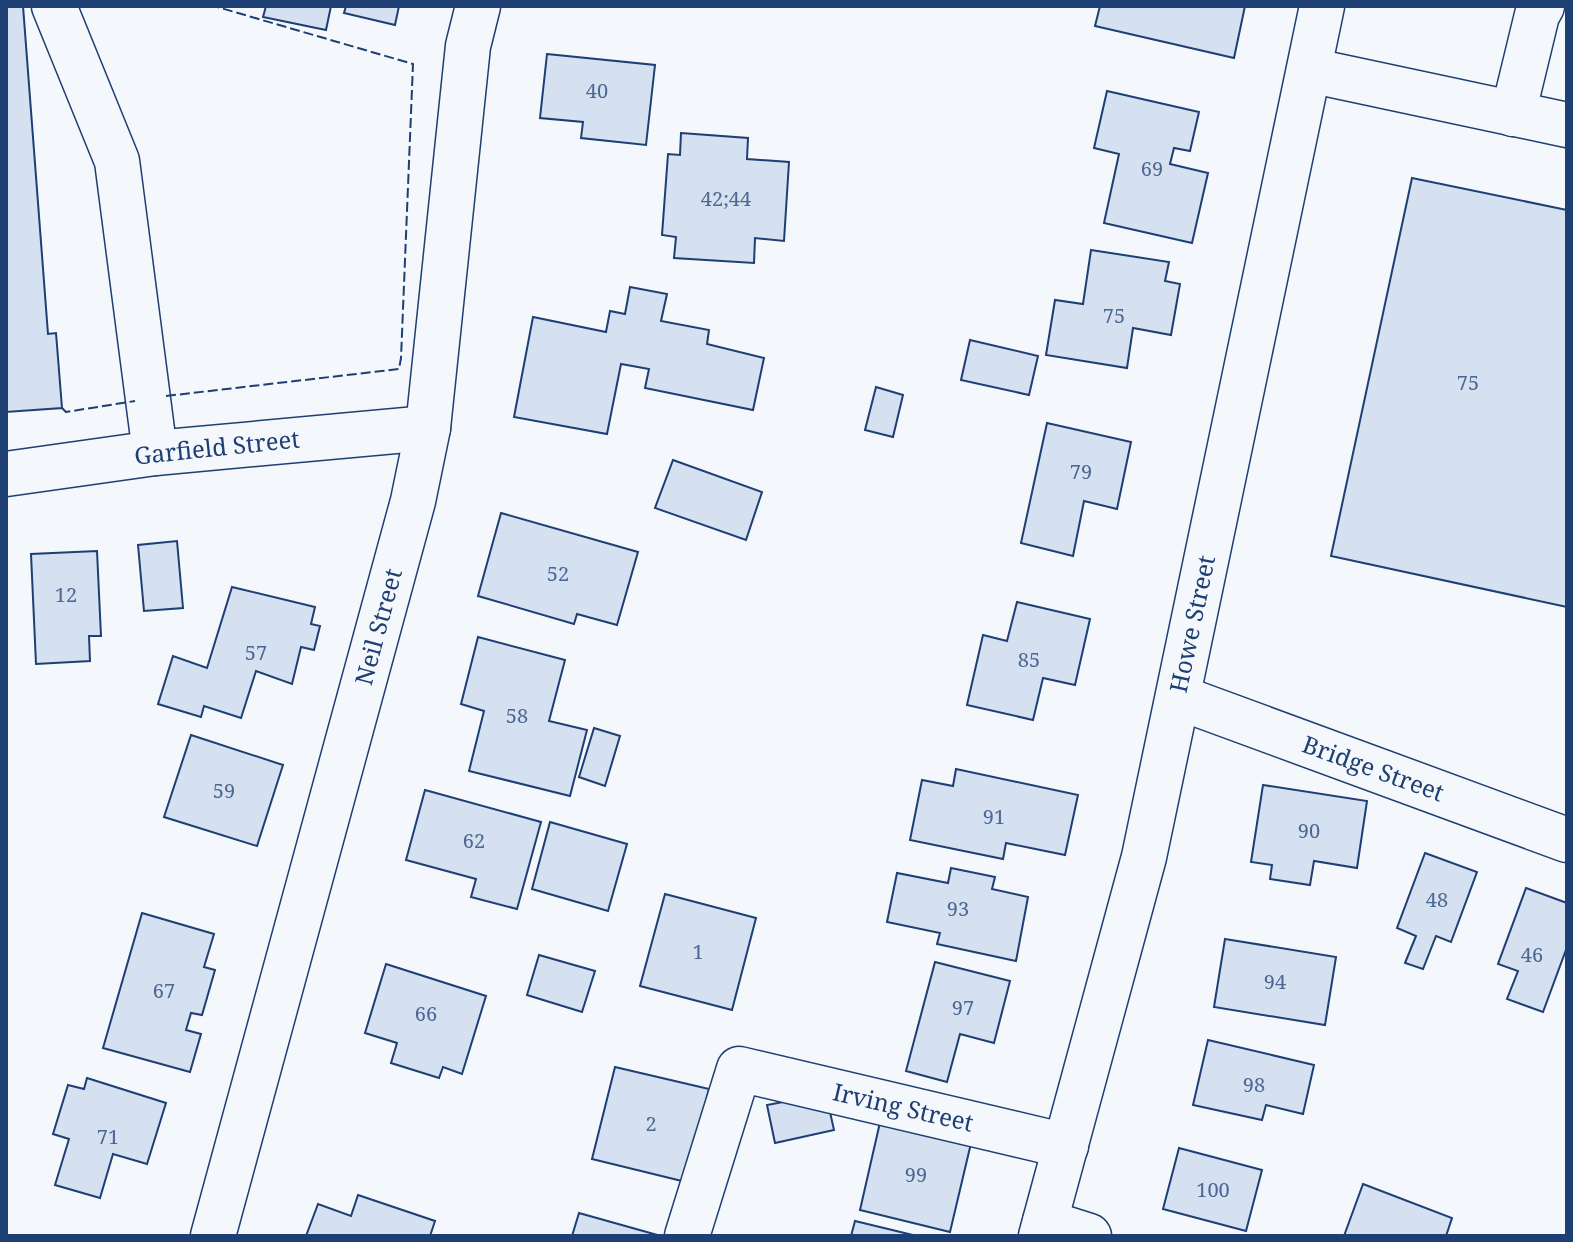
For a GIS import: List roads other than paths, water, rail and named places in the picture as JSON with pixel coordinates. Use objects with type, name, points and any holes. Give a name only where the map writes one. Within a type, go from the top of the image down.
[{"type":"street","points":[[54,6],[117,161],[155,453]]},
{"type":"street","name":"Neil Street","points":[[213,1236],[413,501],[428,428],[468,46],[478,6]]},
{"type":"street","name":"Howe Street","points":[[1043,1229],[1144,857],[1322,6]]},
{"type":"street","points":[[1513,114],[1537,15],[1542,6]]},
{"type":"street","points":[[1309,70],[1567,125]]},
{"type":"street","name":"Garfield Street","points":[[6,474],[155,453],[428,428]]},
{"type":"street","name":"Bridge Street","points":[[1178,697],[1567,840]]},
{"type":"street","name":"Irving Street","points":[[687,1236],[739,1069],[1066,1146]]},
{"type":"street","points":[[1043,1229],[1089,1236]]}]
